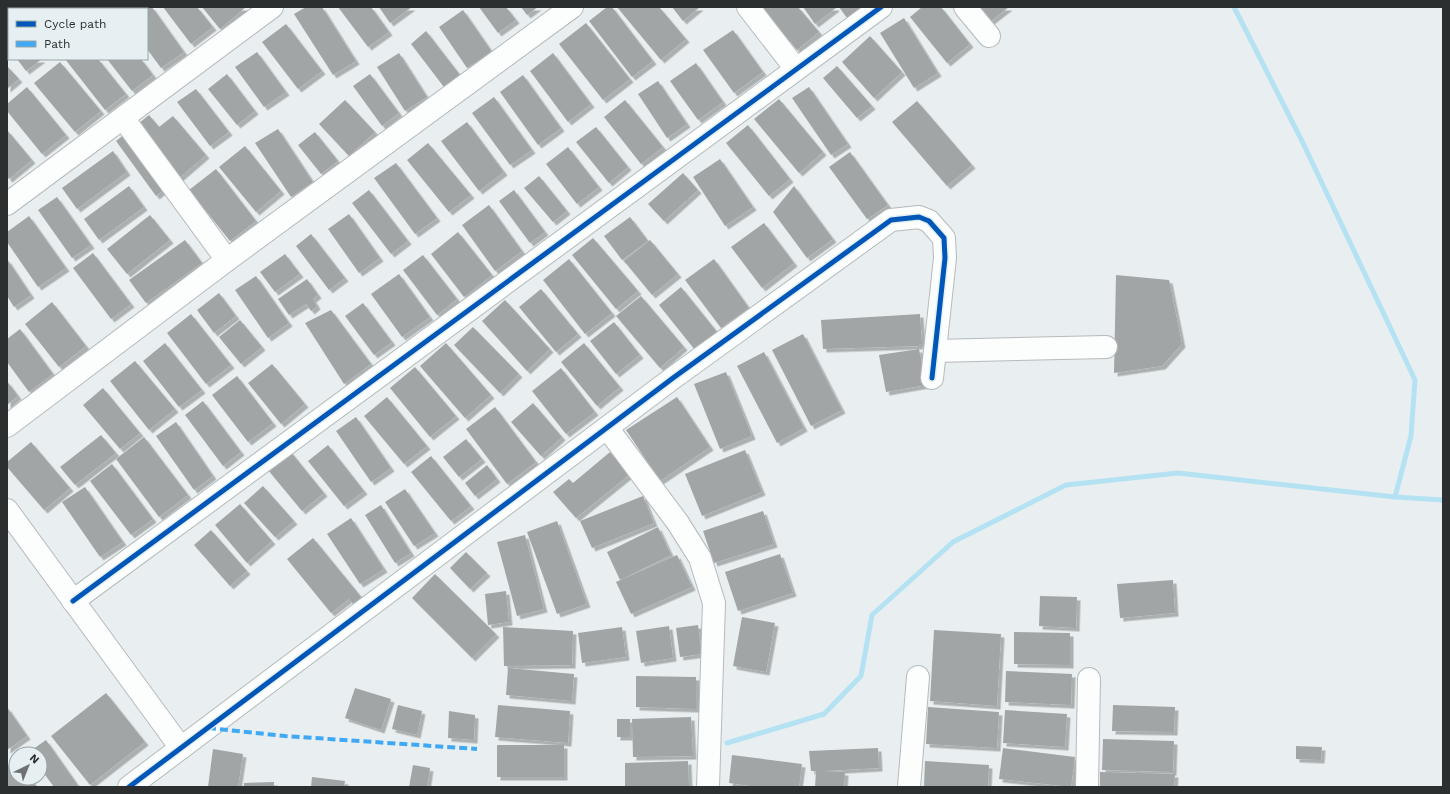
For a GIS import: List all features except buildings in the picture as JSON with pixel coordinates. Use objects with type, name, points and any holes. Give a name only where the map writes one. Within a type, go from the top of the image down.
[{"type":"street","points":[[7,204],[272,7]]},
{"type":"street","points":[[7,426],[227,260],[572,7]]},
{"type":"street","points":[[748,7],[796,69]]},
{"type":"street","points":[[73,601],[881,7]]},
{"type":"street","points":[[966,7],[989,36]]},
{"type":"street","points":[[123,118],[227,260]]},
{"type":"street","points":[[129,787],[608,429],[673,378],[890,220],[919,217],[929,221],[944,238],[945,258],[932,378]]},
{"type":"street","points":[[935,351],[1106,346]]},
{"type":"street","points":[[608,429],[678,523],[700,558],[714,603],[708,787]]},
{"type":"street","points":[[8,513],[181,748]]},
{"type":"street","points":[[909,787],[918,677]]},
{"type":"street","points":[[1087,787],[1090,679]]},
{"type":"waterway","points":[[1234,7],[1303,143],[1415,380],[1411,436],[1395,497]]},
{"type":"waterway","points":[[727,743],[824,714],[861,676],[872,615],[953,542],[1066,485],[1178,473],[1395,497],[1443,500]]},
{"type":"marked path","points":[[208,728],[285,736],[477,749]]},
{"type":"cycle path","points":[[73,601],[881,7]]},
{"type":"cycle path","points":[[129,787],[673,378],[891,220],[919,217],[929,221],[944,238],[945,258],[932,378]]}]
